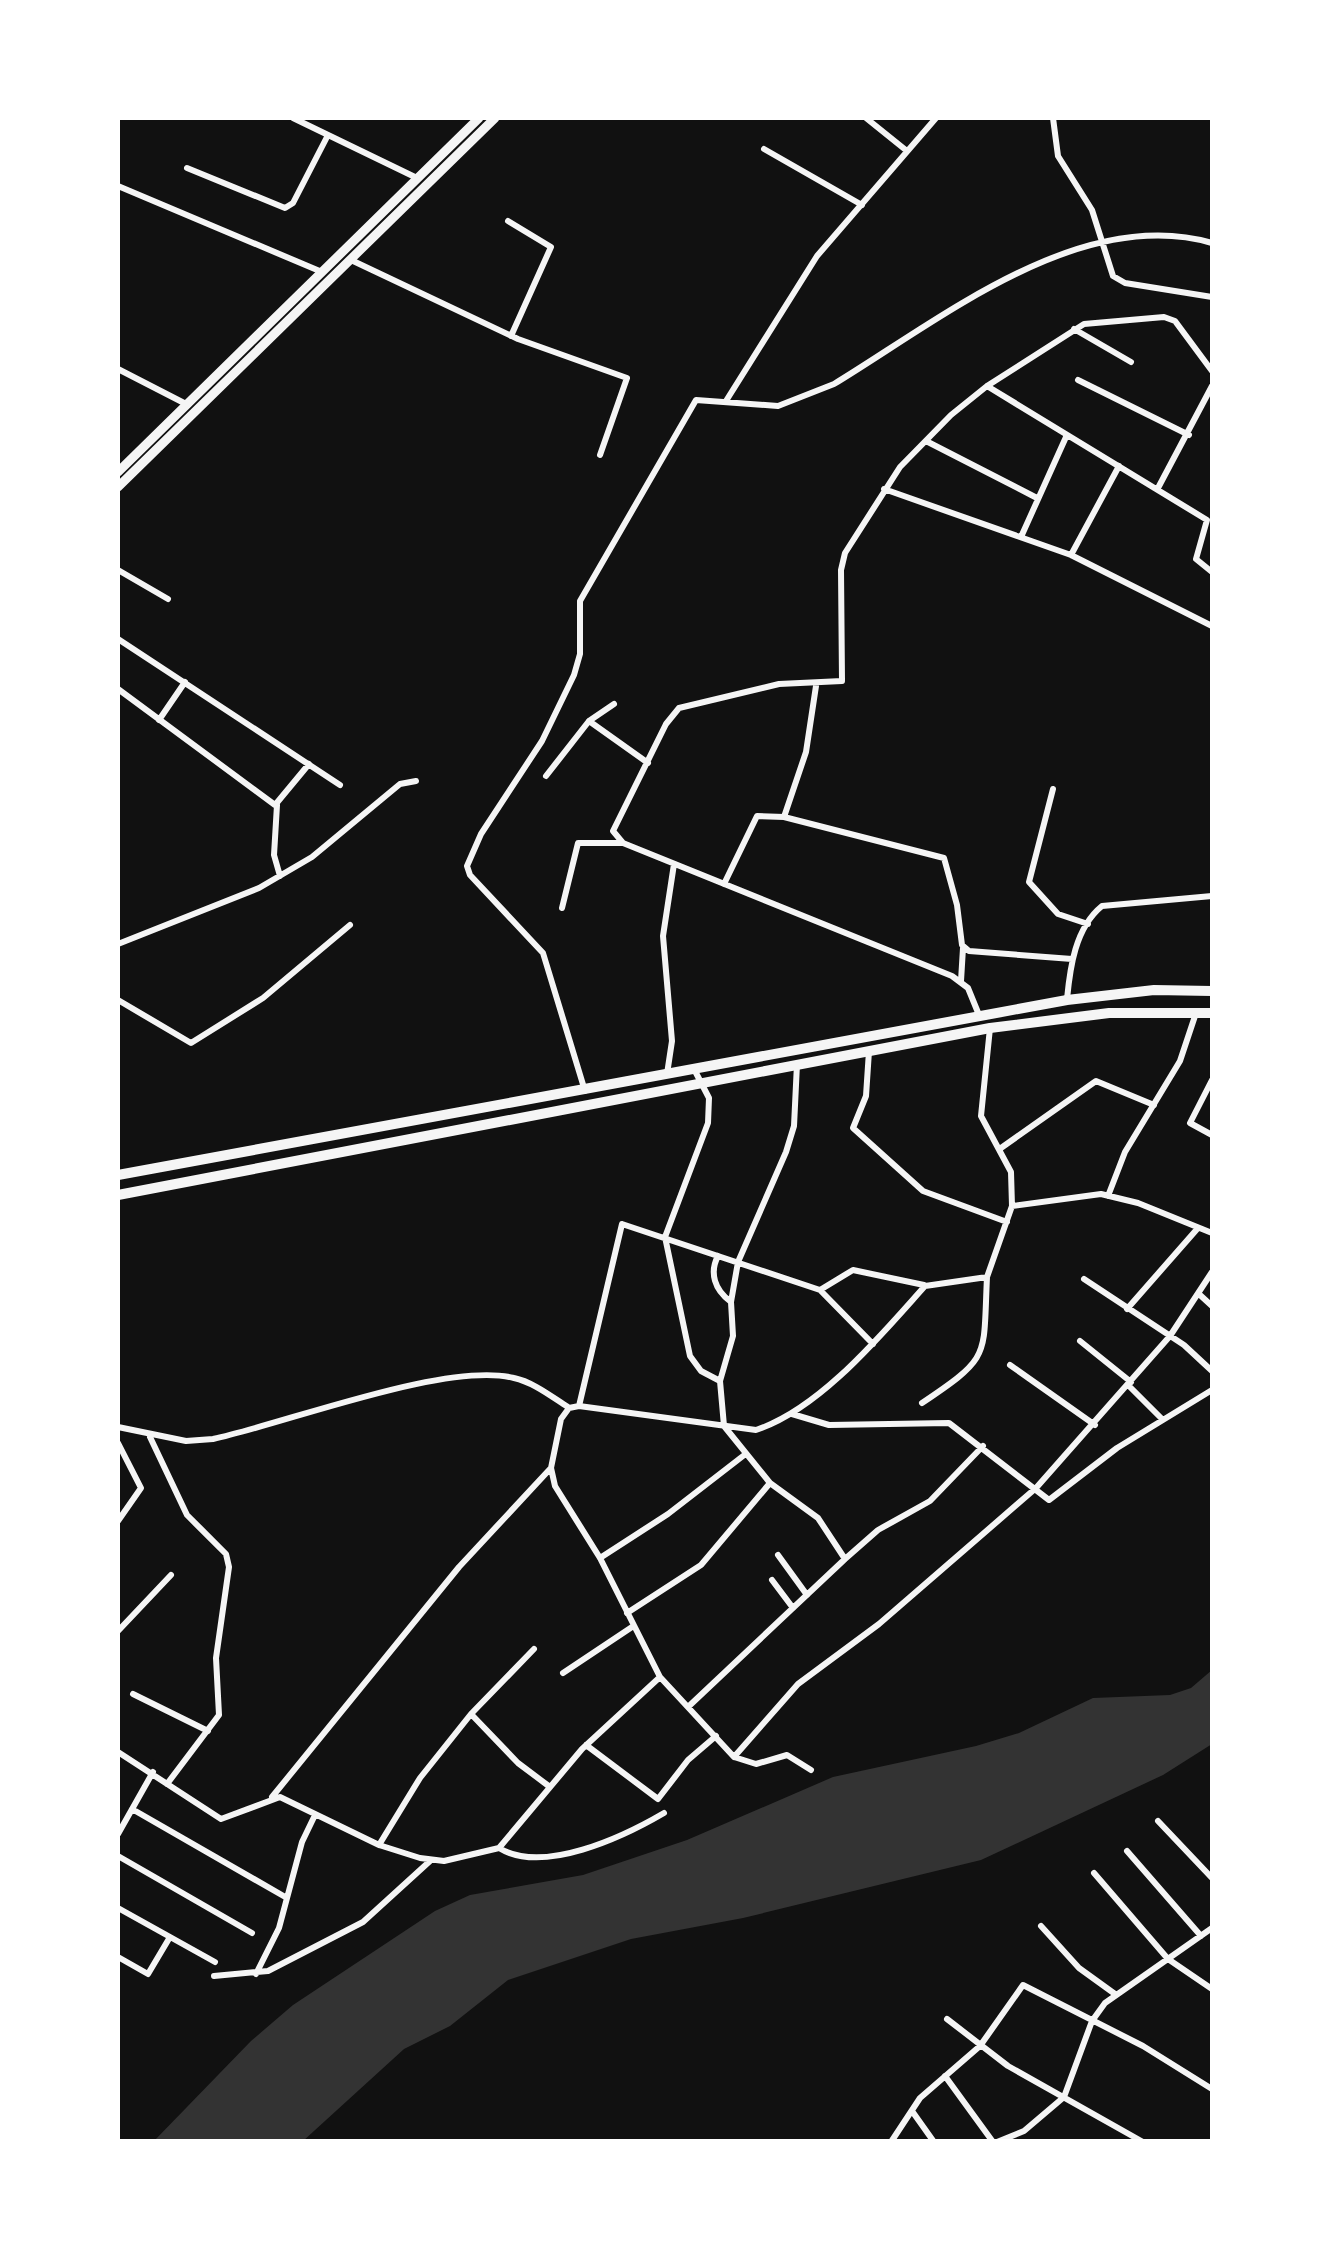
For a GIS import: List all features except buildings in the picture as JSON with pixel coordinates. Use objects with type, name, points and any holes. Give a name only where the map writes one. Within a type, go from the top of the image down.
[{"type":"highway","points":[[118,1175],[1067,1000],[1154,990],[1212,992]]},
{"type":"highway","points":[[118,1195],[990,1028],[1109,1013],[1212,1012]]},
{"type":"main road","points":[[118,472],[191,407],[326,275],[479,118]]},
{"type":"main road","points":[[326,275],[350,260],[495,118]]},
{"type":"main road","points":[[118,487],[191,407]]},
{"type":"street","points":[[293,118],[306,120],[328,135],[417,178]]},
{"type":"street","points":[[866,118],[907,152]]},
{"type":"street","points":[[726,401],[796,286],[936,118]]},
{"type":"street","points":[[1053,118],[1058,156],[1092,210],[1108,268],[1121,281],[1212,297]]},
{"type":"street","points":[[188,168],[286,208],[293,203],[328,135]]},
{"type":"street","points":[[764,149],[862,205]]},
{"type":"street","points":[[118,186],[326,275]]},
{"type":"street","points":[[508,221],[551,247],[510,336]]},
{"type":"street","points":[[585,1091],[543,953],[466,866],[481,834],[542,741],[574,674],[580,654],[578,605],[696,400],[778,406],[804,398],[834,384],[1022,269],[1149,233],[1212,242]]},
{"type":"street","points":[[350,260],[510,336],[627,378],[600,455]]},
{"type":"street","points":[[623,843],[613,830],[679,708],[779,684],[816,686],[843,680],[842,562],[884,489],[926,441],[987,386],[1088,323],[1170,318],[1212,371]]},
{"type":"street","points":[[1074,329],[1131,362]]},
{"type":"street","points":[[118,369],[191,407]]},
{"type":"street","points":[[1078,380],[1189,435]]},
{"type":"street","points":[[987,386],[1208,520],[1211,527],[1196,559],[1212,572]]},
{"type":"street","points":[[1158,488],[1212,386]]},
{"type":"street","points":[[1021,537],[1066,437]]},
{"type":"street","points":[[926,441],[1037,498]]},
{"type":"street","points":[[1071,556],[1119,466]]},
{"type":"street","points":[[884,489],[1071,556],[1212,626]]},
{"type":"street","points":[[118,570],[168,599]]},
{"type":"street","points":[[118,639],[340,785]]},
{"type":"street","points":[[159,720],[186,682]]},
{"type":"street","points":[[784,817],[806,752],[816,686]]},
{"type":"street","points":[[118,689],[277,805]]},
{"type":"street","points":[[546,776],[590,722],[614,704]]},
{"type":"street","points":[[590,722],[648,763]]},
{"type":"street","points":[[280,876],[274,855],[277,805],[309,764]]},
{"type":"street","points":[[118,944],[161,930],[280,876],[312,856],[400,784],[416,781]]},
{"type":"street","points":[[1053,789],[1029,882],[1058,914],[1088,924]]},
{"type":"street","points":[[724,884],[756,816],[784,817],[944,858],[963,947],[961,981],[980,1015]]},
{"type":"street","points":[[562,908],[578,843],[623,843],[961,981]]},
{"type":"street","points":[[667,1076],[672,1040],[664,936],[674,864]]},
{"type":"street","points":[[1067,1000],[1072,959],[1088,924],[1109,903],[1212,896]]},
{"type":"street","points":[[118,1000],[191,1042],[263,998],[350,925]]},
{"type":"street","points":[[963,947],[994,955],[1072,959]]},
{"type":"street","points":[[1108,1196],[1125,1152],[1188,1044],[1196,1012]]},
{"type":"street","points":[[922,1403],[976,1364],[986,1341],[987,1277],[1012,1206],[1011,1172],[981,1116],[990,1028]]},
{"type":"street","points":[[868,1050],[866,1096],[854,1128],[923,1191],[1008,1222]]},
{"type":"street","points":[[797,1064],[790,1139],[772,1191],[738,1262],[731,1302],[733,1336],[720,1381],[724,1426],[744,1456],[770,1483],[818,1518],[845,1559]]},
{"type":"street","points":[[695,1071],[709,1098],[708,1123],[665,1238],[690,1356],[701,1371],[720,1381]]},
{"type":"street","points":[[1212,1080],[1190,1123],[1212,1136]]},
{"type":"street","points":[[1001,1148],[1096,1081],[1154,1105]]},
{"type":"street","points":[[1012,1206],[1108,1196],[1212,1234]]},
{"type":"street","points":[[579,1406],[620,1226],[820,1290],[873,1344]]},
{"type":"street","points":[[1127,1309],[1198,1228]]},
{"type":"street","points":[[718,1256],[713,1266],[716,1284],[719,1294],[731,1302]]},
{"type":"street","points":[[820,1290],[853,1270],[925,1286],[987,1277]]},
{"type":"street","points":[[734,1757],[798,1684],[879,1624],[1036,1488],[1170,1336],[1212,1272]]},
{"type":"street","points":[[1084,1279],[1170,1336],[1212,1371]]},
{"type":"street","points":[[118,1427],[150,1437],[214,1438],[384,1392],[487,1374],[520,1379],[569,1408],[579,1406],[756,1430],[791,1414],[873,1344],[925,1286]]},
{"type":"street","points":[[1200,1294],[1212,1306]]},
{"type":"street","points":[[1080,1340],[1130,1384],[1162,1419]]},
{"type":"street","points":[[1010,1365],[1095,1425]]},
{"type":"street","points":[[791,1414],[829,1426],[944,1422],[983,1446],[1050,1500],[1162,1419],[1212,1390]]},
{"type":"street","points":[[569,1408],[561,1419],[551,1468],[555,1486],[600,1558],[660,1676],[734,1757],[756,1764],[787,1755],[811,1770]]},
{"type":"street","points":[[150,1437],[193,1525],[229,1560],[216,1658],[220,1710],[167,1784]]},
{"type":"street","points":[[118,1443],[141,1488],[118,1522]]},
{"type":"street","points":[[688,1707],[845,1559],[878,1530],[930,1501],[983,1446]]},
{"type":"street","points":[[600,1558],[668,1514],[744,1456]]},
{"type":"street","points":[[118,1752],[221,1818],[231,1818],[272,1797],[460,1568],[551,1468]]},
{"type":"street","points":[[627,1613],[701,1566],[770,1483]]},
{"type":"street","points":[[778,1556],[807,1595]]},
{"type":"street","points":[[118,1631],[171,1576]]},
{"type":"street","points":[[772,1580],[793,1608]]},
{"type":"street","points":[[563,1673],[632,1626]]},
{"type":"street","points":[[379,1845],[420,1778],[471,1714],[534,1649]]},
{"type":"street","points":[[272,1797],[379,1845],[430,1860],[444,1862],[499,1848],[586,1745],[660,1676]]},
{"type":"street","points":[[133,1694],[208,1731]]},
{"type":"street","points":[[471,1714],[518,1763],[550,1787]]},
{"type":"street","points":[[586,1745],[658,1799],[688,1760],[716,1736]]},
{"type":"street","points":[[118,1834],[152,1772]]},
{"type":"street","points":[[132,1809],[287,1898]]},
{"type":"street","points":[[499,1848],[515,1858],[584,1850],[664,1813]]},
{"type":"street","points":[[256,1974],[279,1928],[302,1842],[315,1815]]},
{"type":"street","points":[[1158,1821],[1212,1878]]},
{"type":"street","points":[[1127,1851],[1202,1936]]},
{"type":"street","points":[[118,1856],[252,1933]]},
{"type":"street","points":[[214,1976],[256,1974],[363,1922],[430,1860]]},
{"type":"street","points":[[1094,1873],[1168,1959],[1212,1988]]},
{"type":"street","points":[[118,1908],[215,1962]]},
{"type":"street","points":[[1042,1926],[1079,1968],[1116,1994]]},
{"type":"street","points":[[945,2076],[995,2142],[1024,2131],[1064,2098],[1092,2021],[1116,1994],[1212,1928]]},
{"type":"street","points":[[118,1958],[148,1974],[170,1937]]},
{"type":"street","points":[[891,2142],[920,2098],[980,2046],[1023,1986],[1212,2088]]},
{"type":"street","points":[[947,2020],[980,2046],[1143,2142]]},
{"type":"street","points":[[912,2112],[934,2142]]},
{"type":"shaded area","points":[[1212,1670],[1212,1744],[1163,1775],[981,1860],[743,1918],[631,1939],[508,1980],[450,2026],[404,2049],[303,2141],[154,2141],[251,2041],[293,2005],[435,1911],[470,1895],[583,1875],[687,1840],[833,1777],[1019,1733],[1093,1698],[1170,1695],[1191,1688]]}]
